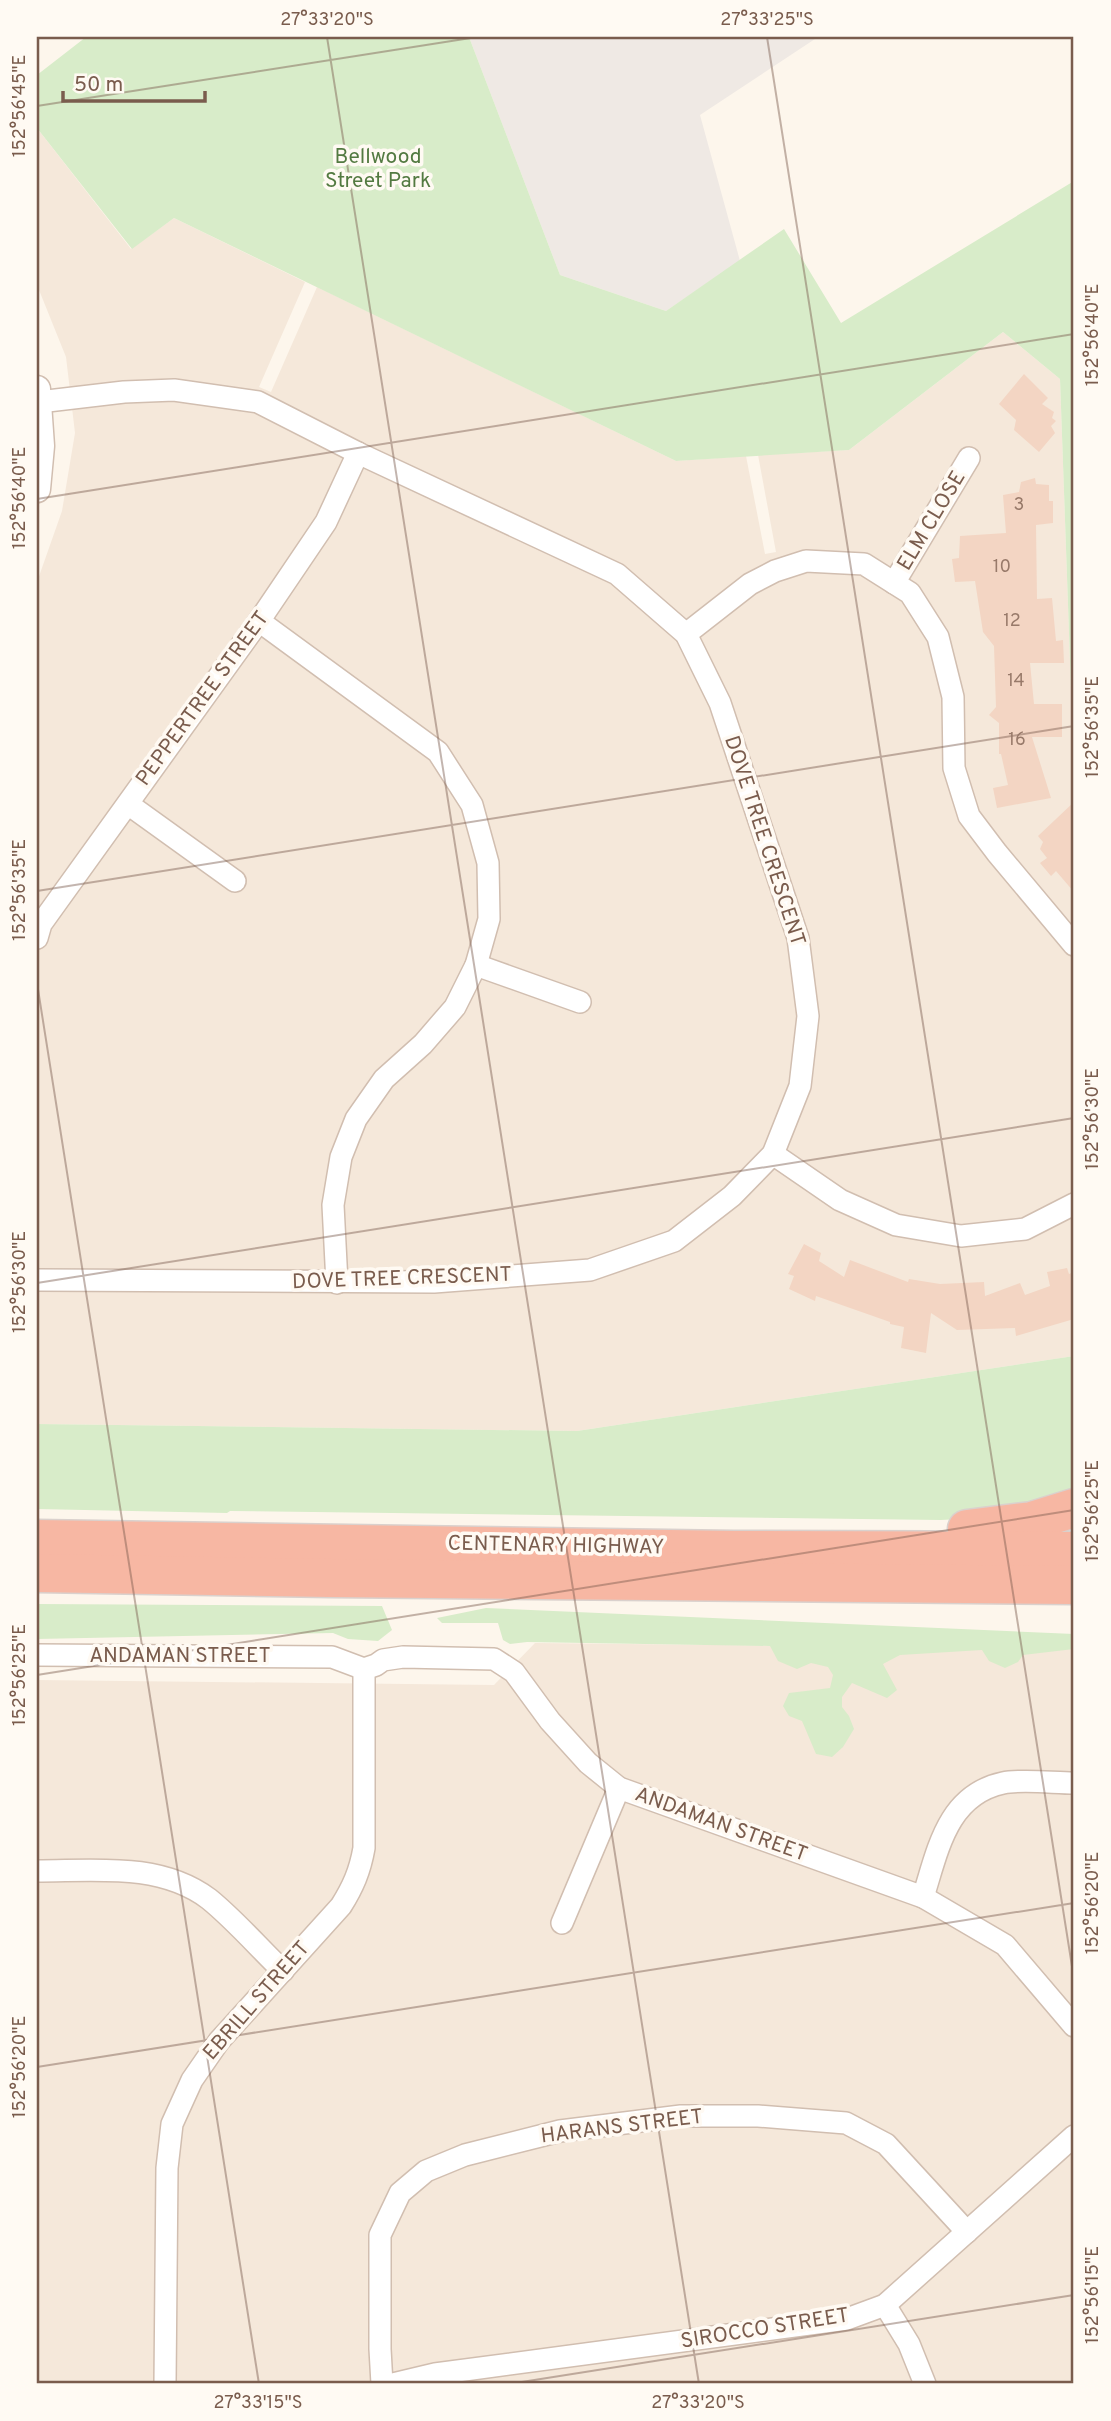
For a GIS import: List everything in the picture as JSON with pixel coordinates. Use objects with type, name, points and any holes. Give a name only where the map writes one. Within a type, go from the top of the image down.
[{"type":"highway","points":[[733,1550],[759,1532],[973,1528],[1032,1521],[1074,1508]]},
{"type":"highway","name":"CENTENARY HIGHWAY","points":[[37,1539],[733,1550],[1074,1551]]},
{"type":"highway","name":"CENTENARY HIGHWAY","points":[[37,1573],[1074,1585]]},
{"type":"highway","points":[[956,1585],[977,1601],[1074,1605]]},
{"type":"street","name":"DOVE TREE CRESCENT","points":[[37,1280],[433,1282],[590,1270],[674,1241],[732,1196],[773,1154],[800,1086],[808,1016],[798,938],[720,703],[686,634],[618,574],[358,453],[258,402],[174,390],[38,396]]},
{"type":"street","points":[[37,489],[41,446],[38,396]]},
{"type":"street","name":"PEPPERTREE STREET","points":[[37,938],[41,924],[326,522],[358,453]]},
{"type":"street","name":"ELM CLOSE","points":[[894,583],[970,458]]},
{"type":"street","points":[[686,634],[750,584],[775,571],[806,561],[864,564],[910,593],[938,637],[953,697],[954,768],[969,816],[996,853],[1074,945]]},
{"type":"street","points":[[258,621],[438,752],[472,805],[488,863],[489,919],[476,965],[455,1007],[423,1044],[384,1079],[356,1119],[341,1157],[333,1205],[337,1283]]},
{"type":"street","points":[[128,804],[235,881]]},
{"type":"street","points":[[476,965],[580,1002]]},
{"type":"street","points":[[773,1154],[840,1200],[896,1225],[961,1237],[1025,1229],[1074,1204]]},
{"type":"street","name":"ANDAMAN STREET","points":[[37,1655],[332,1657],[364,1669],[383,1660],[403,1657],[494,1659],[514,1672],[550,1721],[588,1763],[619,1788],[923,1897],[1005,1945],[1074,2026]]},
{"type":"street","name":"EBRILL STREET","points":[[166,2384],[167,2168],[172,2124],[192,2080],[219,2040],[341,1906],[361,1868],[364,1848],[364,1669]]},
{"type":"street","points":[[923,1897],[951,1818],[971,1795],[1004,1783],[1074,1783]]},
{"type":"street","points":[[562,1923],[619,1788]]},
{"type":"street","points":[[37,1871],[137,1871],[180,1882],[209,1899],[283,1971]]},
{"type":"street","name":"HARANS STREET","points":[[382,2384],[380,2235],[400,2193],[426,2171],[465,2155],[560,2131],[681,2116],[758,2116],[846,2123],[886,2144],[967,2232]]},
{"type":"street","name":"SIROCCO STREET","points":[[393,2384],[435,2374],[847,2319],[885,2305],[1074,2136]]},
{"type":"street","points":[[885,2305],[909,2344],[925,2384]]},
{"type":"shaded area","points":[[469,37],[818,37],[700,115],[740,261],[666,311],[560,275]]},
{"type":"shaded area","points":[[37,128],[131,249],[174,218],[305,282],[259,387],[271,392],[317,287],[676,461],[746,456],[765,554],[776,552],[758,455],[849,450],[1003,332],[1060,379],[1074,774],[1074,1356],[577,1431],[37,1424],[37,582],[62,511],[75,433],[66,357],[37,285]]},
{"type":"shaded area","points":[[535,1643],[1074,1649],[1074,2384],[37,2384],[37,1680],[494,1685]]},
{"type":"green space","name":"Bellwood Street Park","points":[[86,37],[469,37],[560,275],[666,311],[784,229],[841,323],[1074,181],[1074,774],[1060,379],[1003,332],[849,450],[676,461],[174,218],[132,249],[37,128],[37,75]]},
{"type":"green space","points":[[1074,1356],[1074,1498],[1014,1516],[941,1520],[37,1509],[37,1424],[577,1431]]},
{"type":"green space","points":[[37,1604],[382,1606],[392,1630],[378,1641],[348,1639],[333,1633],[37,1639]]},
{"type":"green space","points":[[486,1608],[1074,1634],[1074,1649],[1023,1655],[1018,1662],[1005,1668],[989,1661],[982,1650],[900,1655],[883,1664],[897,1690],[887,1698],[852,1683],[842,1697],[842,1707],[854,1729],[843,1747],[832,1757],[816,1754],[802,1721],[789,1716],[783,1706],[789,1693],[830,1688],[833,1675],[828,1667],[811,1663],[797,1669],[778,1661],[770,1646],[527,1642],[510,1644],[503,1640],[498,1623],[442,1623],[437,1618]]},
{"type":"building","points":[[1024,374],[1048,398],[1042,404],[1054,412],[1052,418],[1056,421],[1051,426],[1055,433],[1039,452],[1014,430],[1016,420],[999,404]]},
{"type":"building","points":[[1035,478],[1036,484],[1049,485],[1049,501],[1053,501],[1053,523],[1036,525],[1037,599],[1052,598],[1056,641],[1063,640],[1064,663],[1030,663],[1034,704],[1062,704],[1062,737],[1032,737],[1051,798],[997,808],[993,788],[1008,785],[999,754],[999,723],[989,715],[996,707],[994,646],[983,632],[975,581],[955,582],[952,559],[959,558],[960,536],[1006,533],[1003,495],[1019,492],[1021,482]]},
{"type":"building","points":[[1074,802],[1074,892],[1056,871],[1051,876],[1040,863],[1047,858],[1040,849],[1043,842],[1038,836]]},
{"type":"building","points":[[804,1244],[821,1253],[819,1261],[844,1277],[850,1260],[908,1282],[909,1279],[940,1284],[984,1282],[985,1296],[1020,1283],[1025,1295],[1050,1286],[1047,1272],[1067,1268],[1069,1274],[1074,1272],[1074,1319],[1016,1336],[1015,1328],[957,1330],[931,1313],[926,1353],[901,1348],[904,1327],[816,1296],[815,1301],[789,1289],[794,1276],[788,1274]]}]
